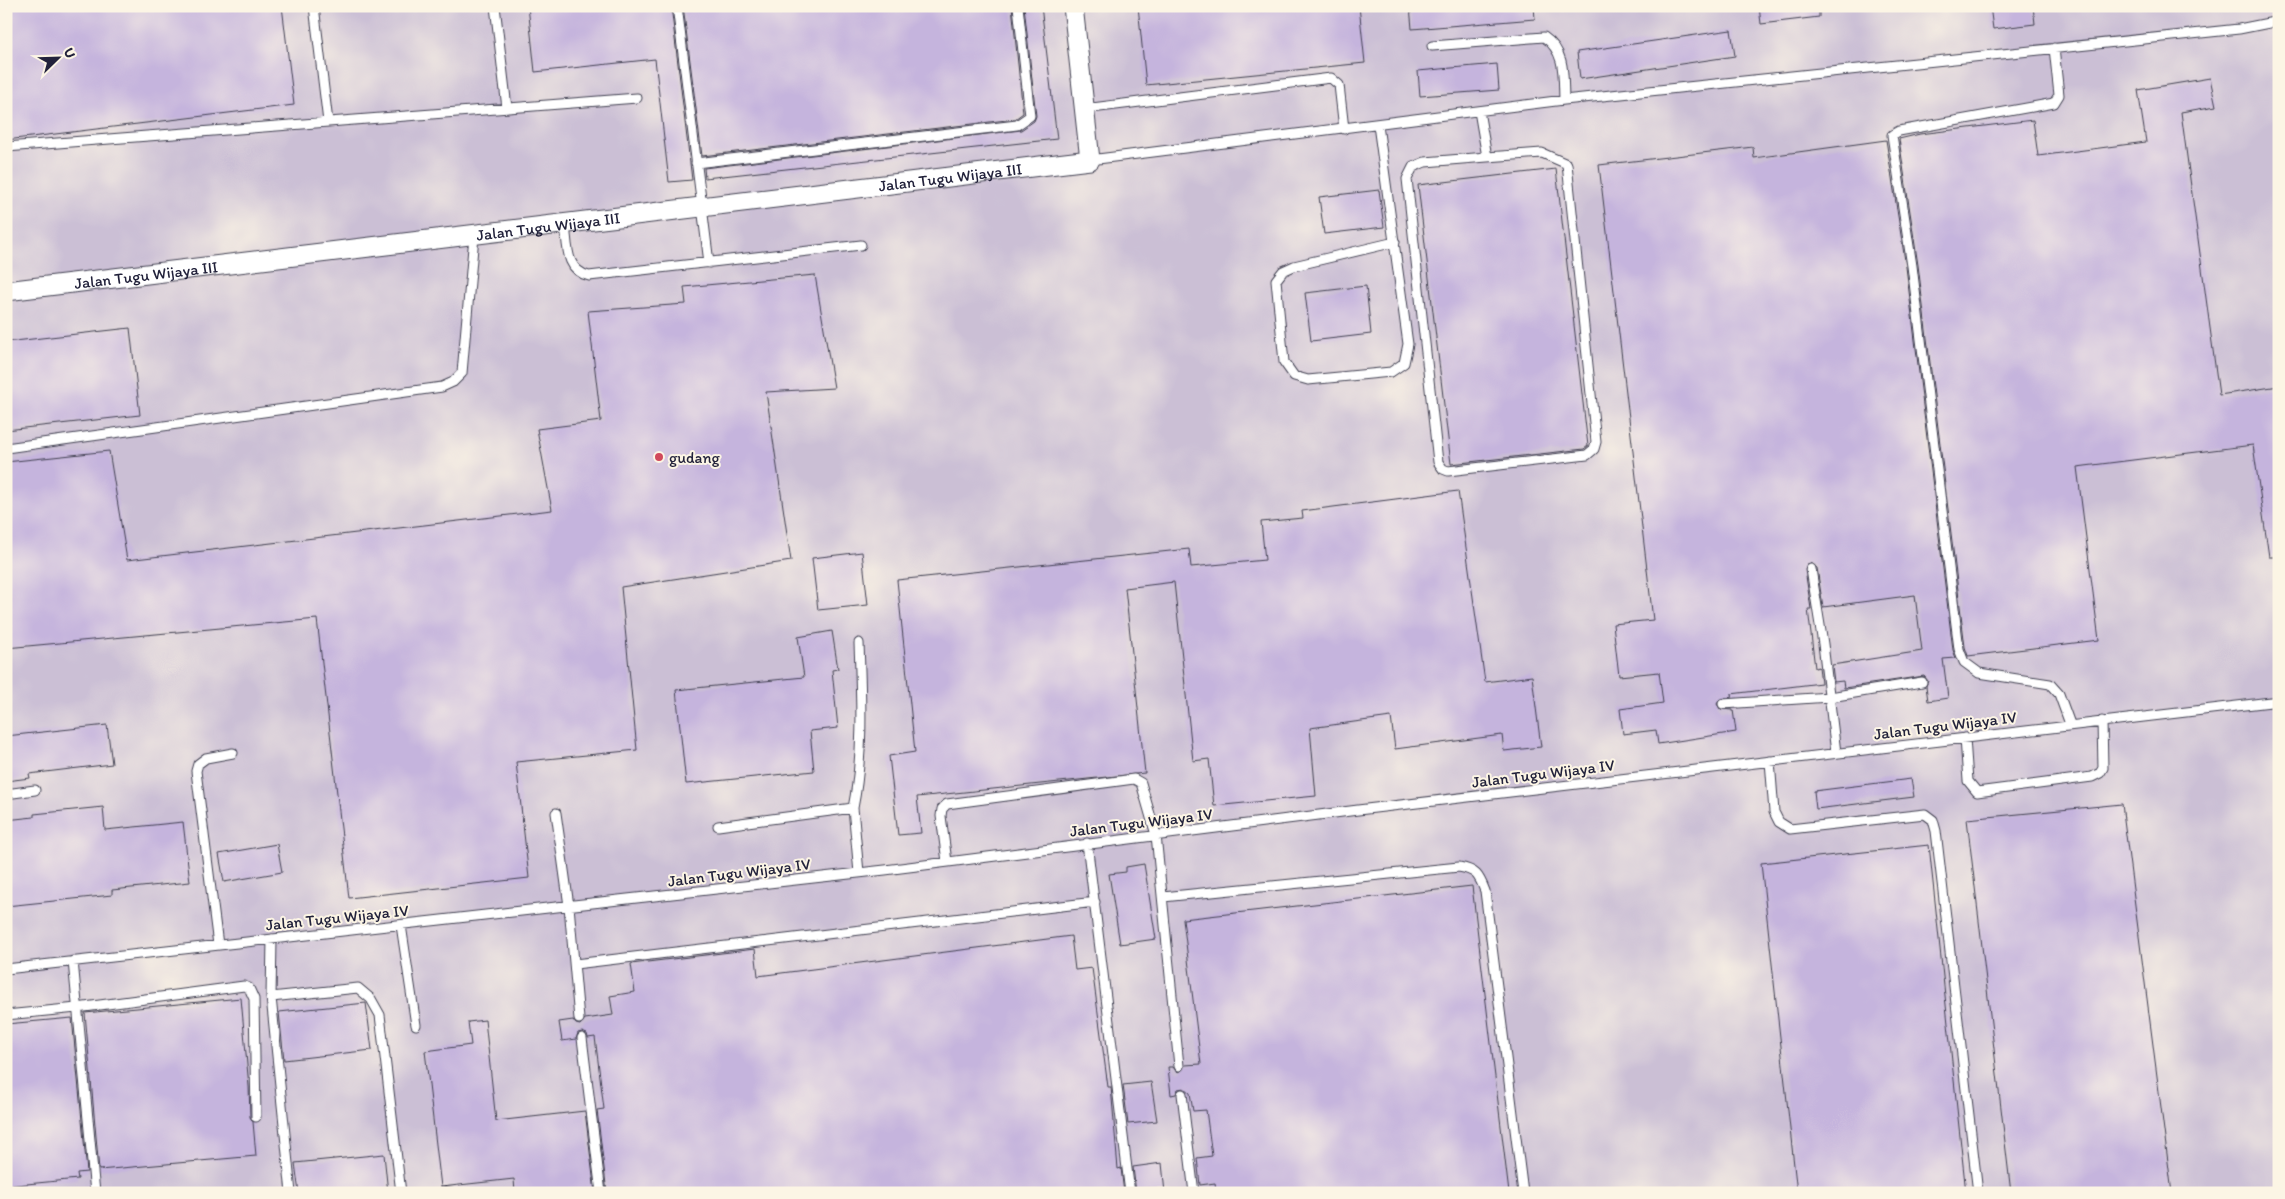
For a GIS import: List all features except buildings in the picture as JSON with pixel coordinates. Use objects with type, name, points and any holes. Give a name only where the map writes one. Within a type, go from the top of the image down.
[{"type":"street","points":[[1073,6],[1090,160]]},
{"type":"street","name":"Jalan Tugu Wijaya III","points":[[6,291],[474,236],[1090,160]]},
{"type":"lane","points":[[314,6],[328,122]]},
{"type":"lane","points":[[495,6],[508,108]]},
{"type":"lane","points":[[676,6],[709,262]]},
{"type":"lane","points":[[696,163],[1017,126],[1030,116],[1018,6]]},
{"type":"lane","points":[[1090,160],[1564,100],[2238,29],[2279,21]]},
{"type":"lane","points":[[1432,46],[1544,37],[1554,44],[1562,60],[1564,100]]},
{"type":"lane","points":[[2054,48],[2059,96],[2054,103],[1899,131],[1892,134],[1912,266],[1959,649],[1964,662],[1979,674],[2050,684],[2055,688],[2070,724]]},
{"type":"lane","points":[[1084,109],[1331,78],[1339,85],[1344,129]]},
{"type":"lane","points":[[6,147],[637,98]]},
{"type":"lane","points":[[1480,111],[1487,157]]},
{"type":"lane","points":[[1378,125],[1395,242],[1408,344],[1404,363],[1391,372],[1308,380],[1294,376],[1284,362],[1276,280],[1283,270],[1395,242]]},
{"type":"lane","points":[[1542,153],[1567,164],[1596,442],[1594,449],[1587,455],[1448,471],[1443,469],[1438,462],[1407,179],[1413,167],[1425,162],[1487,157],[1542,153]]},
{"type":"lane","points":[[565,225],[572,267],[580,274],[589,276],[861,245]]},
{"type":"lane","points":[[6,448],[442,387],[453,382],[462,374],[474,236]]},
{"type":"lane","points":[[1811,569],[1830,697],[1836,753]]},
{"type":"lane","points":[[859,643],[862,746],[853,808],[859,873]]},
{"type":"lane","points":[[1724,704],[1830,697],[1922,682]]},
{"type":"lane","name":"Jalan Tugu Wijaya IV","points":[[6,969],[859,873],[2070,724],[2279,701]]},
{"type":"lane","points":[[1965,738],[1968,781],[1977,792],[2092,777],[2100,773],[2103,768],[2102,721]]},
{"type":"lane","points":[[218,945],[196,771],[198,764],[206,758],[233,754]]},
{"type":"lane","points":[[1770,761],[1774,812],[1779,822],[1790,829],[1926,814],[1933,820],[1978,1193]]},
{"type":"lane","points":[[946,862],[941,816],[942,809],[947,804],[1134,779],[1141,783],[1156,835],[1179,1066]]},
{"type":"lane","points":[[6,794],[35,790]]},
{"type":"lane","points":[[718,826],[853,808]]},
{"type":"lane","points":[[556,813],[569,906],[580,1019]]},
{"type":"lane","points":[[1087,844],[1130,1193]]},
{"type":"lane","points":[[1163,897],[1459,867],[1471,869],[1480,878],[1485,891],[1523,1193]]},
{"type":"lane","points":[[575,964],[1095,902]]},
{"type":"lane","points":[[401,925],[416,1025]]},
{"type":"lane","points":[[272,939],[271,997],[291,1193]]},
{"type":"lane","points":[[73,961],[95,1193]]},
{"type":"lane","points":[[6,1015],[78,1008],[244,986],[249,988],[254,999],[256,1118]]},
{"type":"lane","points":[[271,997],[358,988],[371,999],[380,1016],[401,1193]]},
{"type":"lane","points":[[582,1038],[601,1193]]},
{"type":"lane","points":[[1182,1094],[1194,1193]]},
{"type":"shaded area","points":[[6,6],[2279,6],[2279,1193],[6,1193]]},
{"type":"place","name":"gudang","points":[[659,457]]}]
